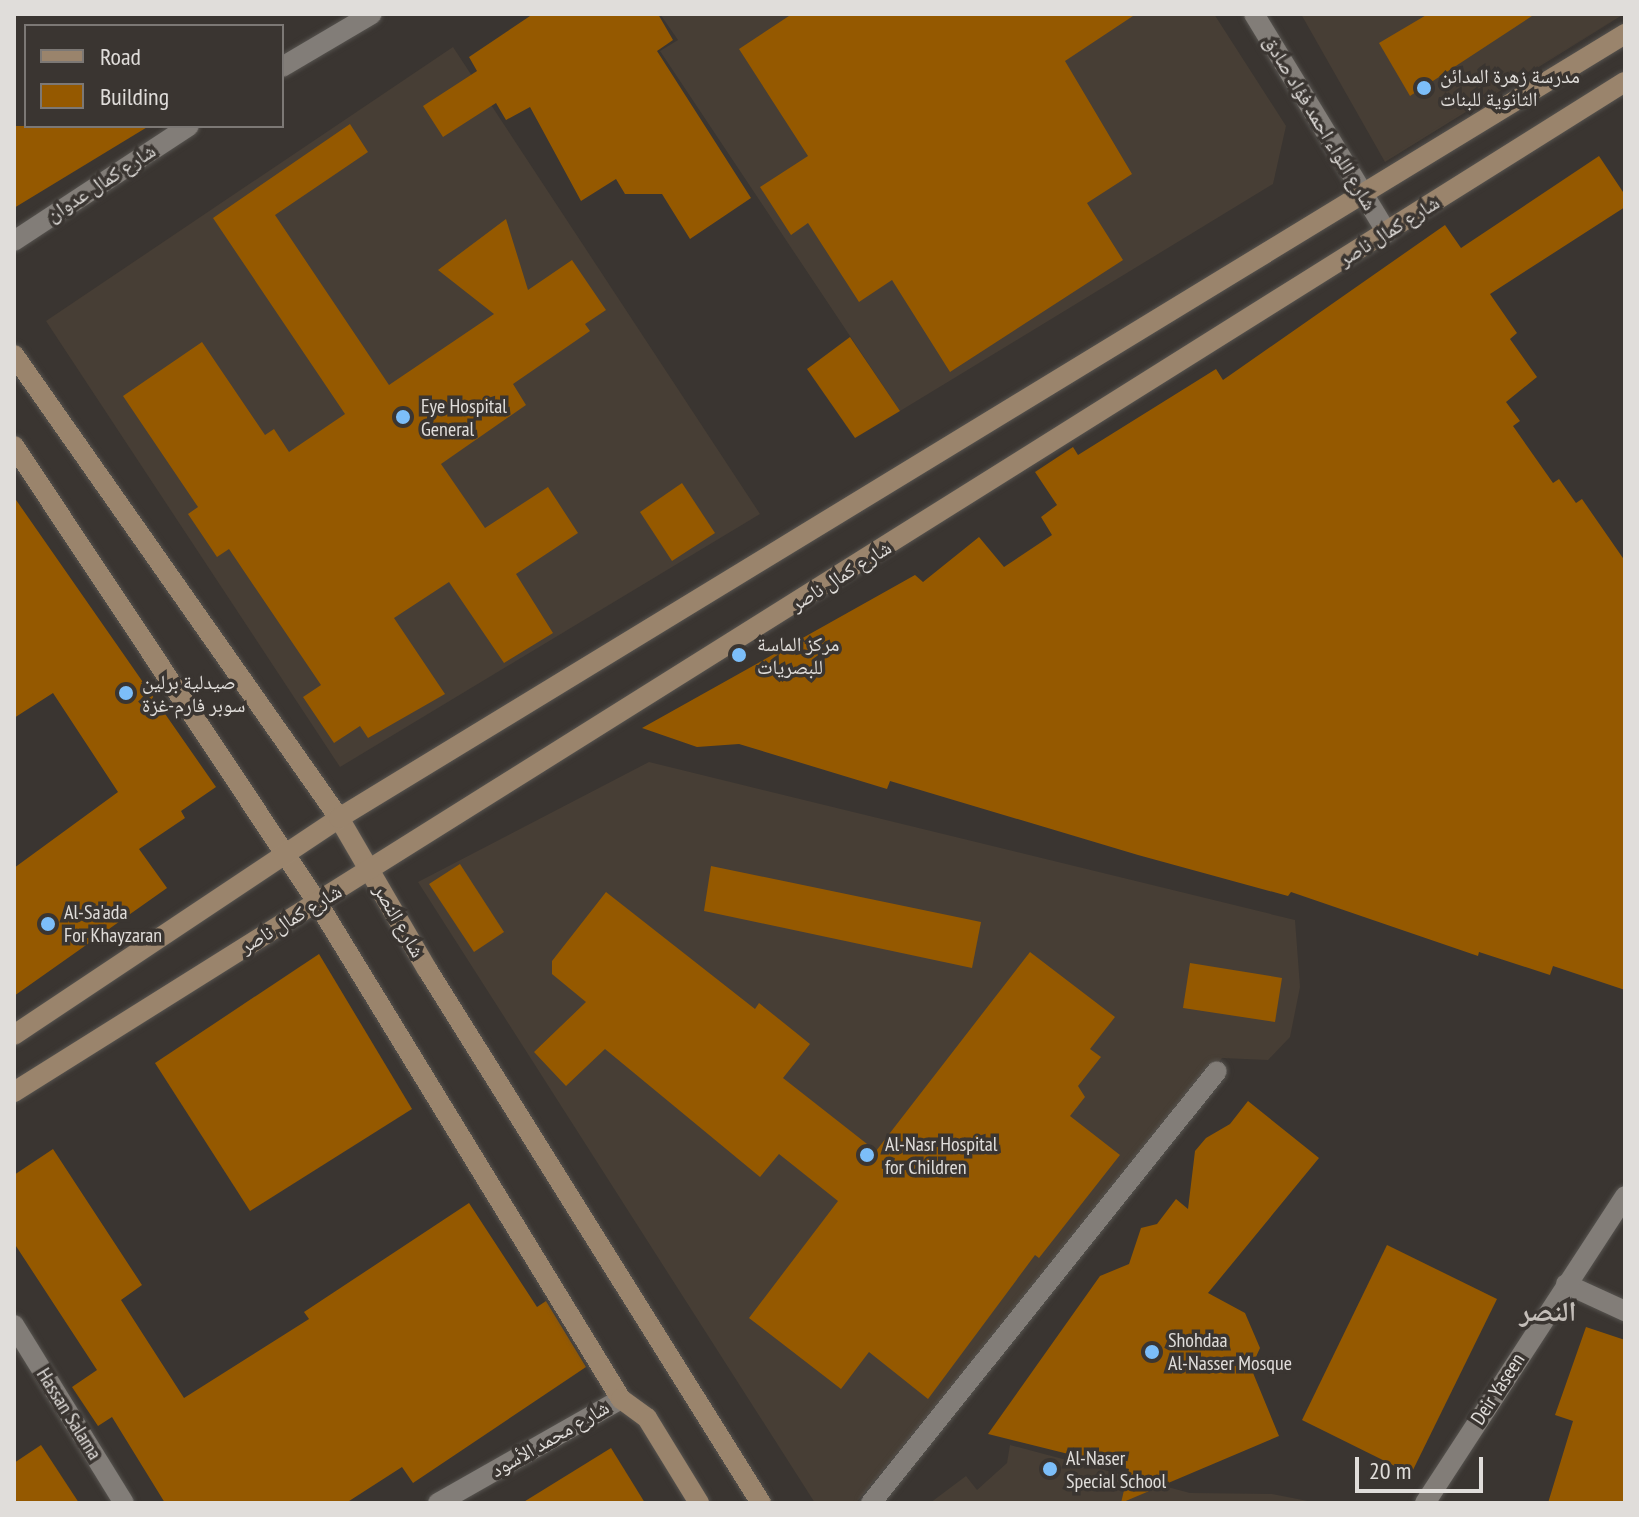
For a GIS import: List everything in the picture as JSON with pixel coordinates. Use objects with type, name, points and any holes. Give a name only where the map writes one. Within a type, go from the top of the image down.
[{"type":"main road","points":[[14,1035],[339,818],[1364,196],[1625,34]]},
{"type":"main road","name":"شارع كمال ناصر","points":[[14,1092],[1625,82]]},
{"type":"main road","name":"شارع النصر","points":[[14,355],[339,818],[761,1503]]},
{"type":"main road","points":[[14,446],[317,902],[621,1399],[647,1418],[699,1503]]},
{"type":"street","points":[[284,66],[372,14]]},
{"type":"street","name":"شارع اللواء احمد فؤاد صادق","points":[[1254,14],[1387,233]]},
{"type":"street","name":"شارع كمال عدوان","points":[[14,241],[186,128]]},
{"type":"street","points":[[871,1503],[1217,1071]]},
{"type":"street","name":"Deir Yaseen","points":[[1425,1503],[1625,1196]]},
{"type":"street","points":[[1566,1284],[1625,1311]]},
{"type":"street","name":"Hassan Salama","points":[[14,1325],[124,1503]]},
{"type":"street","name":"شارع محمد الأسود","points":[[438,1503],[621,1399]]},
{"type":"shaded area","points":[[660,14],[1214,14],[1286,126],[1273,184],[900,411],[660,51],[678,40]]},
{"type":"shaded area","name":"مدرسة زهرة المدائن الثانوية للبنات","points":[[1301,14],[1624,14],[1385,162]]},
{"type":"shaded area","name":"Eye Hospital General","points":[[453,47],[760,514],[340,767],[46,321]]},
{"type":"shaded area","name":"Al-Nasr Hospital for Children","points":[[649,762],[1295,920],[1300,987],[1290,1037],[1268,1060],[1222,1058],[856,1503],[815,1503],[418,882]]},
{"type":"shaded area","name":"Al-Naser Special School","points":[[1010,1445],[1190,1493],[1272,1494],[1318,1503],[930,1503],[966,1476],[977,1490],[1007,1463]]},
{"type":"building","points":[[533,14],[658,14],[673,40],[657,51],[751,198],[690,239],[662,194],[625,194],[616,179],[581,201],[530,107],[506,120],[496,103],[443,137],[423,106],[477,71],[469,57]]},
{"type":"building","points":[[792,14],[1136,14],[1065,61],[1132,174],[1087,203],[1123,260],[950,372],[892,280],[859,302],[808,223],[791,235],[760,187],[808,156],[739,49]]},
{"type":"building","points":[[1428,14],[1535,14],[1410,96],[1379,43]]},
{"type":"building","points":[[350,124],[368,152],[275,215],[389,385],[494,314],[438,270],[506,219],[528,290],[572,260],[606,310],[585,324],[590,331],[513,384],[526,405],[441,464],[485,528],[548,487],[578,533],[516,574],[553,633],[504,663],[449,582],[394,618],[445,694],[368,738],[360,726],[334,743],[303,697],[321,685],[229,549],[217,557],[188,514],[198,507],[123,396],[202,342],[265,435],[274,429],[289,452],[345,414],[213,218]]},
{"type":"building","points":[[14,126],[146,128],[14,208]]},
{"type":"building","points":[[1599,156],[1625,195],[1625,207],[1490,294],[1517,333],[1510,339],[1537,377],[1506,402],[1520,421],[1513,426],[1553,483],[1559,479],[1576,503],[1582,499],[1625,561],[1625,990],[1553,966],[1550,975],[1479,952],[1478,956],[1291,892],[1288,896],[1138,855],[890,781],[887,789],[739,744],[697,747],[642,728],[915,575],[923,582],[979,537],[1004,567],[1052,535],[1041,517],[1057,505],[1035,472],[1073,447],[1078,455],[1216,369],[1223,380],[1445,225],[1461,248]]},
{"type":"building","points":[[850,337],[900,411],[855,438],[807,369]]},
{"type":"building","points":[[682,483],[715,533],[672,561],[640,512]]},
{"type":"building","points":[[14,497],[216,787],[181,811],[185,818],[139,849],[167,888],[14,996],[14,868],[118,792],[53,693],[14,718]]},
{"type":"building","points":[[460,864],[504,932],[474,952],[429,884]]},
{"type":"building","points":[[711,866],[981,922],[972,968],[704,911]]},
{"type":"building","points":[[606,892],[755,1009],[759,1003],[810,1044],[783,1078],[876,1151],[1030,952],[1115,1017],[1090,1049],[1101,1057],[1078,1086],[1085,1097],[1070,1116],[1120,1155],[1039,1258],[1035,1255],[928,1399],[869,1352],[841,1389],[749,1318],[838,1201],[779,1154],[760,1177],[605,1049],[566,1086],[534,1052],[586,1002],[552,974],[552,961]]},
{"type":"building","points":[[319,954],[412,1109],[250,1211],[155,1063]]},
{"type":"building","points":[[1190,963],[1282,978],[1275,1022],[1183,1008]]},
{"type":"building","name":"Shohdaa Al-Nasser Mosque","points":[[1248,1101],[1319,1158],[1208,1293],[1245,1313],[1260,1348],[1251,1368],[1279,1436],[1121,1503],[1129,1469],[988,1434],[1100,1276],[1129,1264],[1141,1228],[1157,1224],[1176,1199],[1188,1209],[1195,1151],[1206,1138],[1230,1124]]},
{"type":"building","points":[[53,1149],[142,1285],[121,1300],[184,1398],[309,1319],[304,1312],[469,1203],[537,1307],[546,1301],[586,1367],[413,1483],[402,1467],[346,1503],[165,1503],[112,1417],[98,1426],[72,1387],[97,1370],[14,1243],[14,1175]]},
{"type":"building","points":[[1387,1245],[1497,1299],[1411,1474],[1302,1420]]},
{"type":"building","points":[[1586,1327],[1625,1340],[1625,1503],[1548,1503],[1573,1421],[1555,1415]]},
{"type":"building","points":[[41,1445],[79,1503],[14,1503],[14,1463]]},
{"type":"building","points":[[611,1448],[645,1503],[522,1503]]},
{"type":"place","name":"مدرسة زهرة المدائن الثانوية للبنات","points":[[1424,88]]},
{"type":"place","name":"Eye Hospital General","points":[[403,417]]},
{"type":"place","name":"مركز الماسة للبصريات","points":[[739,655]]},
{"type":"place","name":"صيدلية برلين سوبر فارم-غزة","points":[[126,693]]},
{"type":"place","name":"Al-Sa'ada For Khayzaran","points":[[48,924]]},
{"type":"place","name":"Al-Nasr Hospital for Children","points":[[867,1155]]},
{"type":"place","name":"Shohdaa Al-Nasser Mosque","points":[[1152,1352]]},
{"type":"place","name":"Al-Naser Special School","points":[[1050,1469]]},
{"type":"district","name":"النصر","points":[[1548,1311]]}]
